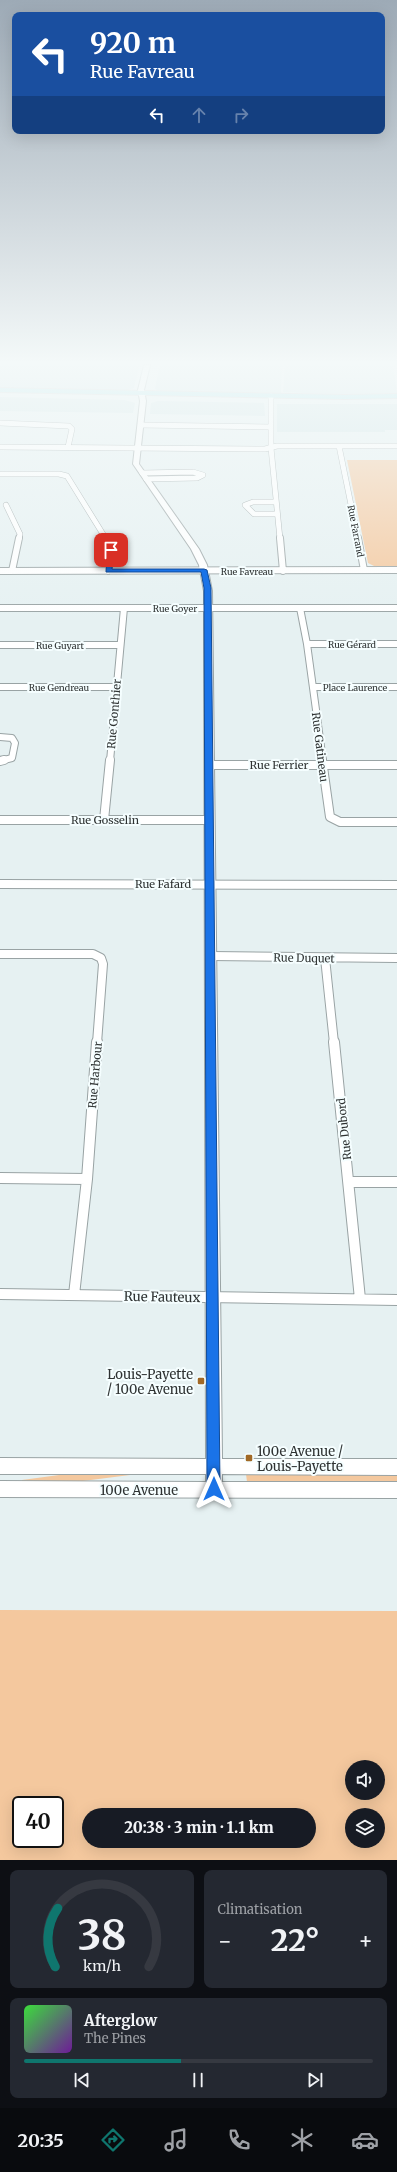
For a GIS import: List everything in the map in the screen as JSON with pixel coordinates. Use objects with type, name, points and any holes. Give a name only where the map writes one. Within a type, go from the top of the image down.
[{"type":"street","points":[[137,452],[136,462],[144,476],[192,544],[204,570],[207,588],[214,1489]]},
{"type":"street","points":[[271,452],[275,502],[283,570]]},
{"type":"street","name":"Rue Farrand","points":[[340,452],[364,570]]},
{"type":"street","points":[[193,472],[203,475],[197,478],[144,476],[193,472]]},
{"type":"street","points":[[0,474],[59,474],[67,476],[109,544],[111,553],[108,570]]},
{"type":"street","points":[[275,502],[253,502],[245,505],[254,514],[277,514]]},
{"type":"street","points":[[6,505],[20,534],[12,571]]},
{"type":"street","name":"Rue Favreau","points":[[0,571],[397,570]]},
{"type":"street","name":"Rue Goyer","points":[[0,608],[397,608]]},
{"type":"street","name":"Rue Gonthier","points":[[104,820],[124,608]]},
{"type":"street","name":"Rue Gatineau","points":[[300,608],[307,644],[322,765],[331,819],[340,822],[397,822]]},
{"type":"street","name":"Rue Guyart","points":[[0,644],[120,645]]},
{"type":"street","name":"Rue Gérard","points":[[307,644],[397,644]]},
{"type":"street","name":"Rue Gendreau","points":[[0,687],[117,687]]},
{"type":"street","name":"Place Laurence","points":[[313,687],[397,687]]},
{"type":"street","points":[[0,737],[12,738],[16,743],[12,758],[0,761]]},
{"type":"street","name":"Rue Ferrier","points":[[209,765],[397,765]]},
{"type":"street","name":"Rue Gosselin","points":[[0,820],[209,820]]},
{"type":"street","name":"Rue Fafard","points":[[0,884],[397,885]]},
{"type":"street","name":"Rue Harbour","points":[[0,954],[94,954],[101,958],[104,976],[87,1179],[74,1295]]},
{"type":"street","name":"Rue Duquet","points":[[211,956],[397,958]]},
{"type":"street","name":"Rue Dubord","points":[[325,958],[350,1182],[360,1299]]},
{"type":"street","points":[[0,1178],[87,1179]]},
{"type":"street","points":[[350,1182],[397,1182]]},
{"type":"street","name":"Rue Fauteux","points":[[0,1294],[397,1300]]},
{"type":"street","name":"100e Avenue","points":[[0,1466],[397,1467]]},
{"type":"street","name":"100e Avenue","points":[[0,1489],[397,1490]]},
{"type":"shaded area","points":[[347,460],[397,460],[397,567],[374,566],[368,563]]},
{"type":"shaded area","points":[[74,1473],[130,1473],[130,1475],[75,1482],[22,1482],[22,1480]]},
{"type":"shaded area","points":[[246,1474],[397,1474],[397,1483],[247,1482]]},
{"type":"shaded area","points":[[0,1610],[397,1611],[397,1860],[0,1860]]},
{"type":"place","name":"Louis-Payette / 100e Avenue","points":[[201,1381]]},
{"type":"place","name":"100e Avenue / Louis-Payette","points":[[249,1458]]},
{"type":"route","points":[[111,550],[108,570],[204,570],[207,588],[214,1489]]}]
